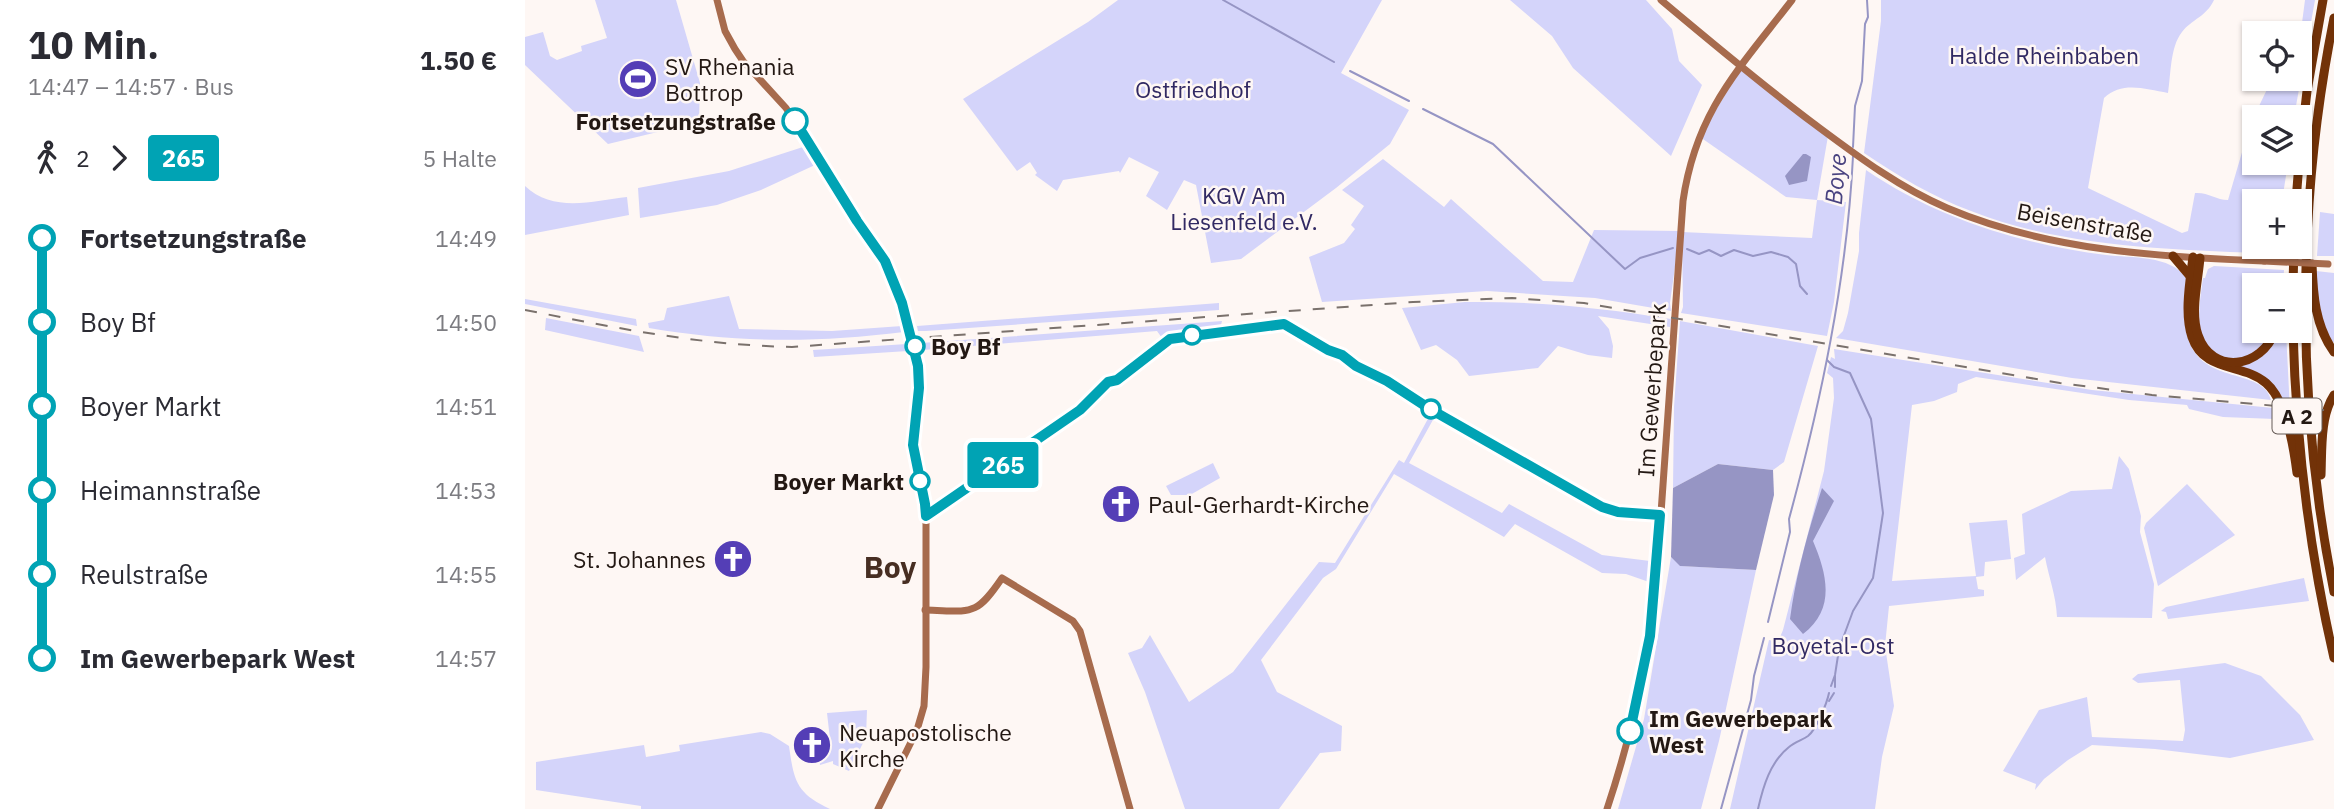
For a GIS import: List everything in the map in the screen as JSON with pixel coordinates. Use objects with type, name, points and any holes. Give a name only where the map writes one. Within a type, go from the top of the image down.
[{"type":"highway","points":[[2305,105],[2323,0]]},
{"type":"highway","name":"A 2","points":[[2311,189],[2315,144],[2334,18]]},
{"type":"highway","points":[[2312,249],[2316,311],[2323,333],[2334,352]]},
{"type":"highway","points":[[2173,256],[2191,277]]},
{"type":"highway","points":[[2197,258],[2191,277],[2188,322],[2192,339],[2211,362],[2256,376],[2272,390],[2286,420],[2296,465],[2298,489],[2305,501]]},
{"type":"highway","points":[[2197,258],[2194,320],[2205,349],[2215,358],[2227,362],[2248,361],[2264,351],[2269,343]]},
{"type":"highway","name":"A 2","points":[[2308,259],[2307,368],[2319,498],[2334,592]]},
{"type":"highway","name":"A 2","points":[[2294,343],[2305,501],[2334,658]]},
{"type":"highway","points":[[2319,498],[2324,424],[2334,395]]},
{"type":"main road","points":[[717,0],[725,31],[735,49],[786,108],[885,261],[914,344],[919,381],[913,445],[925,504],[926,688],[922,716],[913,740],[878,809]]},
{"type":"main road","name":"Beisenstraße","points":[[1661,0],[1740,66],[1853,153],[1924,197],[1987,223],[2067,243],[2173,256],[2331,264]]},
{"type":"main road","name":"Im Gewerbepark","points":[[1607,809],[1638,696],[1655,595],[1686,184],[1692,156],[1717,98],[1792,0]]},
{"type":"main road","points":[[925,610],[964,611],[984,604],[1002,578],[1073,621],[1080,631],[1130,809]]},
{"type":"green space","points":[[595,0],[676,0],[700,83],[699,122],[608,144],[525,65],[525,37],[543,32],[550,56],[557,60],[582,51],[581,46],[607,38]]},
{"type":"green space","name":"Ostfriedhof","points":[[1118,0],[1382,0],[1341,73],[1409,110],[1390,144],[1336,188],[1241,259],[1211,263],[1196,185],[1184,180],[1167,210],[1146,196],[1159,172],[1129,157],[1120,173],[1119,171],[1063,180],[1057,191],[1035,175],[1037,173],[1030,162],[1017,171],[963,99],[1088,22]]},
{"type":"green space","points":[[1510,0],[1646,0],[1672,29],[1679,61],[1702,85],[1671,156],[1573,68],[1552,36]]},
{"type":"green space","name":"Halde Rheinbaben","points":[[1881,0],[2214,0],[2178,38],[2173,53],[2168,93],[2126,88],[2118,89],[2104,98],[2088,188],[2182,233],[2188,231],[2195,193],[2228,200],[2242,152],[2242,175],[2286,175],[2284,189],[2242,189],[2242,253],[2083,240],[2008,224],[1957,205],[1916,185],[1864,153],[1881,21]]},
{"type":"green space","points":[[2305,0],[2315,0],[2311,21],[2302,21]]},
{"type":"green space","points":[[1741,68],[1828,136],[1817,200],[1786,197],[1700,137]]},
{"type":"green space","points":[[2266,91],[2299,91],[2296,105],[2260,105]]},
{"type":"green space","points":[[803,147],[815,165],[761,190],[717,205],[640,218],[638,188],[729,171]]},
{"type":"green space","points":[[1383,159],[1444,207],[1451,199],[1543,281],[1573,282],[1594,230],[1680,231],[1671,311],[1595,298],[1487,291],[1322,302],[1309,257],[1344,243],[1355,229],[1351,225],[1364,206],[1342,190]]},
{"type":"green space","points":[[1866,170],[1922,202],[1981,227],[2043,244],[2106,255],[2150,259],[2171,265],[2186,278],[2185,323],[2195,353],[2218,370],[2257,383],[2266,390],[2271,400],[2072,378],[1836,338],[1843,331],[1848,313],[1859,251]]},
{"type":"green space","points":[[525,186],[548,200],[561,202],[627,197],[629,215],[525,235]]},
{"type":"green space","points":[[1817,200],[1846,202],[1834,302],[1827,336],[1681,313],[1682,232],[1812,238]]},
{"type":"green space","points":[[2320,212],[2334,214],[2334,256],[2317,256]]},
{"type":"green space","points":[[2214,266],[2284,270],[2284,273],[2242,273],[2242,343],[2265,343],[2247,358],[2227,359],[2213,353],[2206,345],[2199,311],[2203,278],[2208,269]]},
{"type":"green space","points":[[2316,271],[2334,273],[2334,343],[2321,318]]},
{"type":"green space","points":[[729,296],[739,329],[832,331],[902,326],[904,332],[776,340],[649,328],[648,323],[664,320],[667,308]]},
{"type":"green space","points":[[525,299],[636,319],[637,326],[525,304]]},
{"type":"green space","points":[[1465,302],[1569,306],[1671,319],[1670,327],[1598,316],[1609,329],[1613,346],[1612,358],[1588,355],[1558,346],[1538,368],[1469,376],[1457,360],[1436,345],[1421,350],[1402,308]]},
{"type":"green space","points":[[1219,303],[1219,310],[926,331],[918,331],[917,326]]},
{"type":"green space","points":[[546,318],[639,336],[644,352],[545,330]]},
{"type":"green space","points":[[1222,321],[1218,328],[1175,331],[1162,338],[1157,331],[923,350],[921,343]]},
{"type":"green space","points":[[1680,321],[1818,346],[1784,462],[1773,470],[1718,464],[1673,488],[1674,407]]},
{"type":"green space","points":[[2266,343],[2287,343],[2291,431],[2275,390],[2228,364],[2244,364]]},
{"type":"green space","points":[[907,344],[908,351],[814,357],[813,350]]},
{"type":"green space","name":"Boyetal-Ost","points":[[1834,349],[2092,390],[2273,408],[2275,419],[2223,417],[2189,409],[2187,405],[2129,400],[1976,377],[1958,384],[1957,392],[1934,401],[1912,405],[1892,581],[1976,576],[1969,523],[2007,520],[2011,559],[1985,562],[1984,576],[1976,577],[1978,589],[1984,590],[1984,596],[1889,606],[1885,646],[1894,706],[1882,757],[1875,809],[1730,809],[1769,640],[1778,642],[1783,630],[1824,471],[1834,398],[1833,378],[1827,373],[1831,357],[1835,359]]},
{"type":"green space","points":[[1430,415],[1434,418],[1409,463],[1502,513],[1509,504],[1602,555],[1650,561],[1649,582],[1626,574],[1602,573],[1515,524],[1504,537],[1394,474],[1336,569],[1323,578],[1261,660],[1277,692],[1342,726],[1341,751],[1320,753],[1279,809],[1185,809],[1145,692],[1128,653],[1142,648],[1150,635],[1189,702],[1233,672],[1319,562],[1335,563],[1399,460],[1404,463]]},
{"type":"green space","points":[[2119,456],[2129,469],[2141,516],[2140,532],[2154,584],[2152,618],[2057,617],[2045,557],[2016,580],[2014,558],[2025,554],[2022,514],[2071,491],[2112,489]]},
{"type":"green space","points":[[1213,463],[1220,478],[1190,495],[1171,495],[1166,486]]},
{"type":"green space","points":[[2187,484],[2235,535],[2158,586],[2144,528]]},
{"type":"green space","points":[[1671,557],[1681,566],[1756,570],[1719,741],[1701,809],[1618,809],[1644,719]]},
{"type":"green space","points":[[2304,578],[2309,601],[2168,619],[2166,612],[2161,611],[2166,607]]},
{"type":"green space","points":[[2225,663],[2261,676],[2300,715],[2314,740],[2230,758],[2092,745],[2068,760],[2035,790],[2036,784],[2003,771],[2039,710],[2087,697],[2092,737],[2183,741],[2185,730],[2180,680],[2138,683],[2132,679],[2138,674]]},
{"type":"green space","points":[[867,710],[866,737],[849,771],[833,764],[833,761],[820,765],[818,750],[831,748],[827,713]]},
{"type":"green space","points":[[761,732],[770,734],[789,746],[799,785],[810,797],[830,809],[641,809],[641,806],[536,790],[536,762],[644,745],[646,757],[680,751],[679,745]]},
{"type":"shaded area","points":[[1803,154],[1811,157],[1807,181],[1789,185],[1785,176]]},
{"type":"shaded area","points":[[1718,464],[1773,470],[1774,495],[1756,570],[1680,566],[1671,557],[1673,488]]},
{"type":"shaded area","points":[[1822,488],[1834,501],[1813,541],[1822,566],[1826,590],[1820,614],[1803,634],[1790,619],[1803,553]]},
{"type":"waterway","points":[[1223,0],[1334,62]]},
{"type":"waterway","name":"Boye","points":[[1853,147],[1855,106],[1862,81],[1867,0]]},
{"type":"waterway","points":[[1350,71],[1409,101]]},
{"type":"waterway","points":[[1423,109],[1493,144],[1625,269],[1640,258],[1673,248]]},
{"type":"waterway","name":"Boye","points":[[1768,622],[1831,339],[1845,248],[1853,156]]},
{"type":"waterway","points":[[1687,249],[1699,254],[1709,250],[1721,256],[1734,250],[1753,256],[1771,252],[1788,257],[1796,264],[1800,286],[1807,294]]},
{"type":"waterway","name":"Boye","points":[[1827,360],[1834,367],[1850,373],[1871,419],[1883,513],[1873,578],[1853,611],[1839,649],[1831,686]]},
{"type":"waterway","name":"Boye","points":[[1721,809],[1751,700],[1764,638]]},
{"type":"waterway","name":"Boye","points":[[1835,676],[1835,687]]},
{"type":"waterway","name":"Boye","points":[[1758,809],[1772,767],[1782,753],[1811,733],[1821,716],[1829,693]]},
{"type":"waterway","name":"Boye","points":[[1829,701],[1834,693]]},
{"type":"railway","points":[[525,310],[690,339],[792,347],[1413,302],[1512,298],[1584,303],[2060,383],[2152,395],[2334,411]]},
{"type":"bus line","name":"265","points":[[795,121],[885,261],[909,324],[919,381],[913,445],[926,516],[978,480],[985,478],[1080,410],[1108,382],[1117,380],[1170,339],[1284,324],[1349,359],[1373,376],[1402,389],[1430,409],[1594,500],[1602,507],[1618,512],[1660,515],[1650,636],[1630,731]]},
{"type":"place","name":"SV Rhenania Bottrop","points":[[638,79]]},
{"type":"place","name":"Fortsetzungstraße","points":[[795,121]]},
{"type":"place","name":"Boy Bf","points":[[915,346]]},
{"type":"place","name":"Boyer Markt","points":[[920,481]]},
{"type":"place","name":"Paul-Gerhardt-Kirche","points":[[1121,504]]},
{"type":"place","name":"St. Johannes","points":[[733,559]]},
{"type":"place","name":"Im Gewerbepark West","points":[[1630,731]]},
{"type":"place","name":"Neuapostolische Kirche","points":[[812,745]]},
{"type":"district","name":"Boy","points":[[890,566]]},
{"type":"park label","name":"KGV Am Liesenfeld e.V.","points":[[1244,208]]}]
